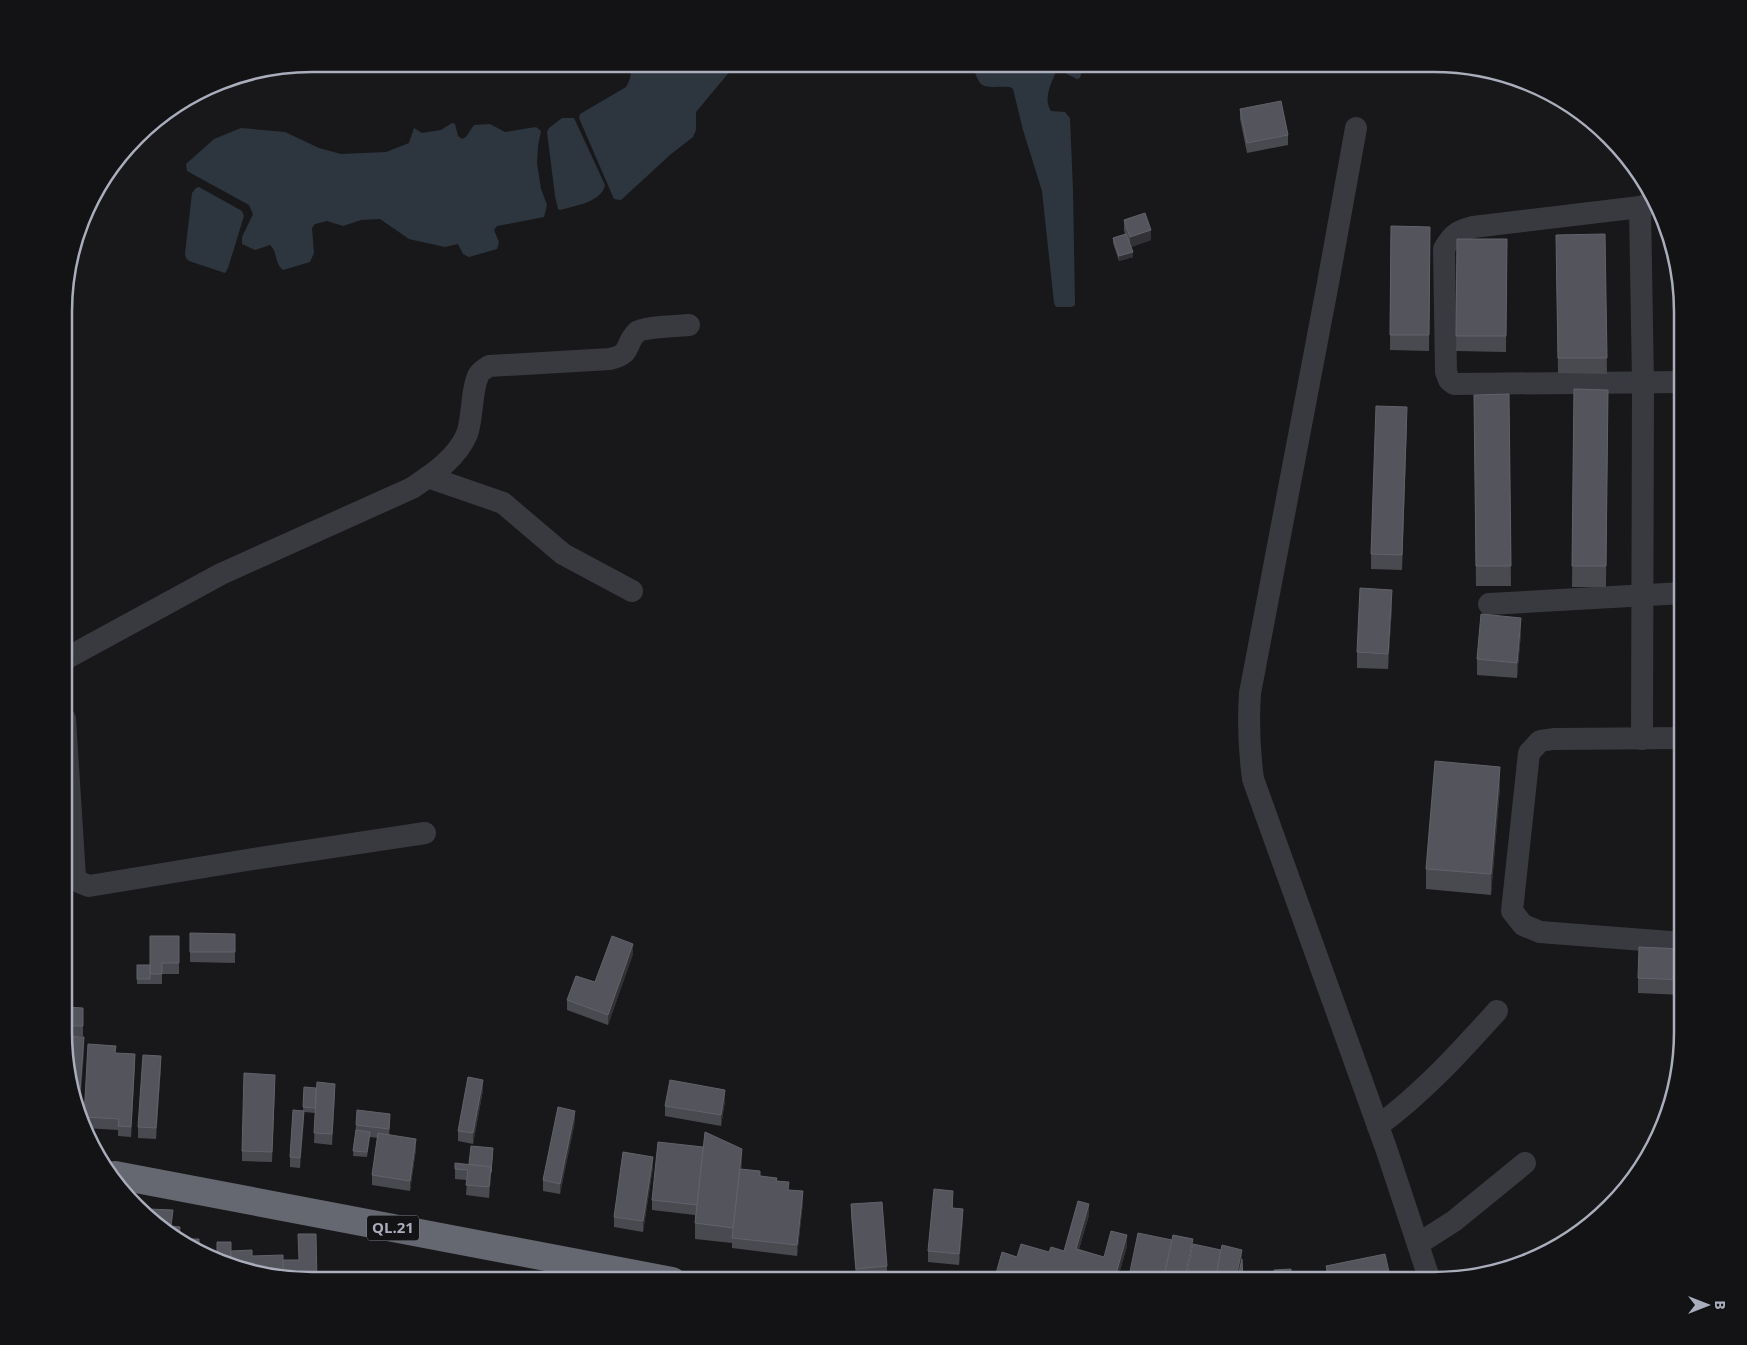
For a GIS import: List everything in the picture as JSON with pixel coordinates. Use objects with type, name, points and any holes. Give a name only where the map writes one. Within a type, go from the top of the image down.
[{"type":"highway","name":"QL.21","points":[[120,1176],[625,1272]]},
{"type":"street","points":[[1356,128],[1250,693],[1249,748],[1253,779],[1378,1126],[1427,1272]]},
{"type":"street","points":[[1642,739],[1642,383],[1649,205],[1473,227],[1460,230],[1450,238],[1444,249],[1446,372],[1449,380],[1454,384],[1642,383],[1674,382]]},
{"type":"street","points":[[72,655],[221,574],[412,488],[428,477],[445,464],[467,433],[478,376],[489,366],[610,360],[618,358],[625,353],[633,337],[641,330],[689,325]]},
{"type":"street","points":[[428,477],[503,503],[563,554],[632,591]]},
{"type":"street","points":[[1489,604],[1674,594]]},
{"type":"street","points":[[1674,738],[1553,739],[1540,742],[1529,753],[1512,911],[1523,925],[1540,932],[1674,942]]},
{"type":"street","points":[[72,830],[75,877],[84,885],[89,886],[425,833]]},
{"type":"street","points":[[1378,1126],[1439,1075],[1497,1011]]},
{"type":"street","points":[[1418,1244],[1454,1221],[1524,1163]]},
{"type":"shaded area","points":[[631,72],[729,72],[696,112],[696,130],[693,137],[671,154],[621,200],[614,199],[579,118],[580,114],[626,87]]},
{"type":"shaded area","points":[[975,72],[1056,72],[1050,86],[1049,106],[1051,111],[1065,112],[1070,118],[1075,305],[1072,307],[1056,307],[1054,303],[1042,191],[1023,130],[1013,89],[1010,87],[984,86]]},
{"type":"shaded area","points":[[1063,72],[1082,72],[1080,78],[1077,79]]},
{"type":"shaded area","points":[[562,118],[574,118],[605,185],[599,196],[580,205],[560,210],[558,209],[555,196],[547,132],[549,128]]},
{"type":"shaded area","points":[[452,123],[455,124],[458,136],[462,139],[466,137],[474,125],[490,124],[505,132],[536,127],[541,131],[537,163],[541,189],[547,205],[544,217],[497,226],[494,230],[499,242],[497,249],[469,257],[463,254],[458,244],[445,247],[409,239],[380,219],[361,220],[343,226],[327,221],[315,224],[312,228],[314,253],[310,262],[283,270],[278,264],[270,245],[255,250],[242,244],[242,237],[253,214],[249,205],[187,171],[186,164],[214,139],[241,128],[285,132],[319,148],[341,154],[386,152],[409,143],[414,128],[422,133],[441,130]]},
{"type":"shaded area","points":[[199,187],[242,211],[244,216],[225,273],[189,261],[186,258],[192,193]]},
{"type":"building","points":[[1281,101],[1288,135],[1247,143],[1240,109]]},
{"type":"building","points":[[1145,213],[1151,230],[1130,237],[1124,220]]},
{"type":"building","points":[[1391,226],[1430,227],[1429,335],[1390,335]]},
{"type":"building","points":[[1126,234],[1133,252],[1119,256],[1113,238]]},
{"type":"building","points":[[1605,234],[1607,358],[1558,358],[1556,235]]},
{"type":"building","points":[[1457,239],[1507,239],[1506,336],[1456,336]]},
{"type":"building","points":[[1574,389],[1608,390],[1606,566],[1572,566]]},
{"type":"building","points":[[1509,394],[1511,566],[1476,566],[1474,395]]},
{"type":"building","points":[[1376,406],[1407,407],[1402,555],[1371,554]]},
{"type":"building","points":[[1360,588],[1392,590],[1388,654],[1357,652]]},
{"type":"building","points":[[1481,614],[1521,618],[1517,663],[1477,659]]},
{"type":"building","points":[[1435,761],[1500,767],[1491,874],[1426,869]]},
{"type":"building","points":[[190,933],[235,934],[235,952],[190,952]]},
{"type":"building","points":[[150,936],[179,936],[179,963],[162,963],[162,974],[150,974]]},
{"type":"building","points":[[612,936],[633,944],[608,1015],[567,1000],[576,976],[595,982]]},
{"type":"building","points":[[1639,947],[1674,949],[1674,980],[1638,978]]},
{"type":"building","points":[[137,965],[150,965],[150,979],[137,979]]},
{"type":"building","points":[[72,1007],[83,1008],[83,1026],[72,1026]]},
{"type":"building","points":[[72,1036],[84,1037],[80,1091]]},
{"type":"building","points":[[88,1044],[116,1046],[115,1053],[135,1054],[131,1127],[118,1126],[119,1119],[88,1117],[84,1108]]},
{"type":"building","points":[[143,1055],[161,1056],[156,1128],[138,1127]]},
{"type":"building","points":[[244,1073],[275,1075],[272,1152],[242,1151]]},
{"type":"building","points":[[468,1077],[483,1080],[473,1133],[458,1131]]},
{"type":"building","points":[[670,1080],[725,1090],[721,1115],[665,1106]]},
{"type":"building","points":[[317,1082],[335,1084],[332,1134],[314,1133]]},
{"type":"building","points":[[304,1087],[316,1088],[315,1108],[303,1107]]},
{"type":"building","points":[[558,1107],[575,1111],[560,1184],[543,1180]]},
{"type":"building","points":[[293,1110],[304,1111],[300,1158],[290,1157]]},
{"type":"building","points":[[357,1110],[390,1114],[389,1129],[356,1125]]},
{"type":"building","points":[[356,1130],[370,1132],[367,1152],[353,1151]]},
{"type":"building","points":[[705,1132],[742,1149],[733,1228],[695,1223]]},
{"type":"building","points":[[378,1133],[416,1139],[410,1181],[372,1175]]},
{"type":"building","points":[[658,1142],[703,1147],[697,1205],[652,1200]]},
{"type":"building","points":[[471,1146],[493,1148],[491,1172],[491,1167],[469,1164]]},
{"type":"building","points":[[623,1152],[653,1157],[643,1221],[614,1217]]},
{"type":"building","points":[[455,1163],[491,1167],[489,1187],[466,1185],[468,1170],[455,1169]]},
{"type":"building","points":[[740,1169],[760,1171],[760,1176],[777,1178],[776,1181],[789,1182],[788,1190],[803,1191],[797,1245],[732,1238]]},
{"type":"building","points":[[934,1189],[953,1191],[952,1208],[963,1209],[959,1254],[928,1251]]},
{"type":"building","points":[[1078,1201],[1089,1204],[1076,1249],[1104,1257],[1111,1231],[1127,1235],[1117,1272],[996,1272],[1002,1252],[1017,1257],[1021,1244],[1049,1252],[1051,1247],[1064,1251]]},
{"type":"building","points":[[882,1202],[887,1266],[856,1269],[851,1204]]},
{"type":"building","points":[[150,1209],[173,1210],[171,1226],[180,1227],[180,1232],[166,1223]]},
{"type":"building","points":[[1138,1233],[1172,1240],[1165,1272],[1130,1272]]},
{"type":"building","points":[[298,1234],[316,1234],[317,1272],[283,1270],[283,1260],[299,1260]]},
{"type":"building","points":[[1173,1235],[1193,1239],[1186,1272],[1165,1272]]},
{"type":"building","points":[[190,1239],[199,1239],[199,1244]]},
{"type":"building","points":[[217,1242],[231,1242],[231,1258],[217,1252]]},
{"type":"building","points":[[1193,1244],[1221,1250],[1217,1272],[1187,1272]]},
{"type":"building","points":[[1222,1245],[1242,1250],[1237,1272],[1217,1272]]},
{"type":"building","points":[[252,1250],[252,1256],[283,1255],[283,1270],[235,1260],[231,1258],[231,1251]]},
{"type":"building","points":[[1385,1254],[1389,1272],[1328,1272],[1326,1266]]},
{"type":"building","points":[[1242,1259],[1243,1272],[1239,1272]]},
{"type":"building","points":[[1291,1269],[1291,1272],[1274,1272],[1274,1270]]}]
